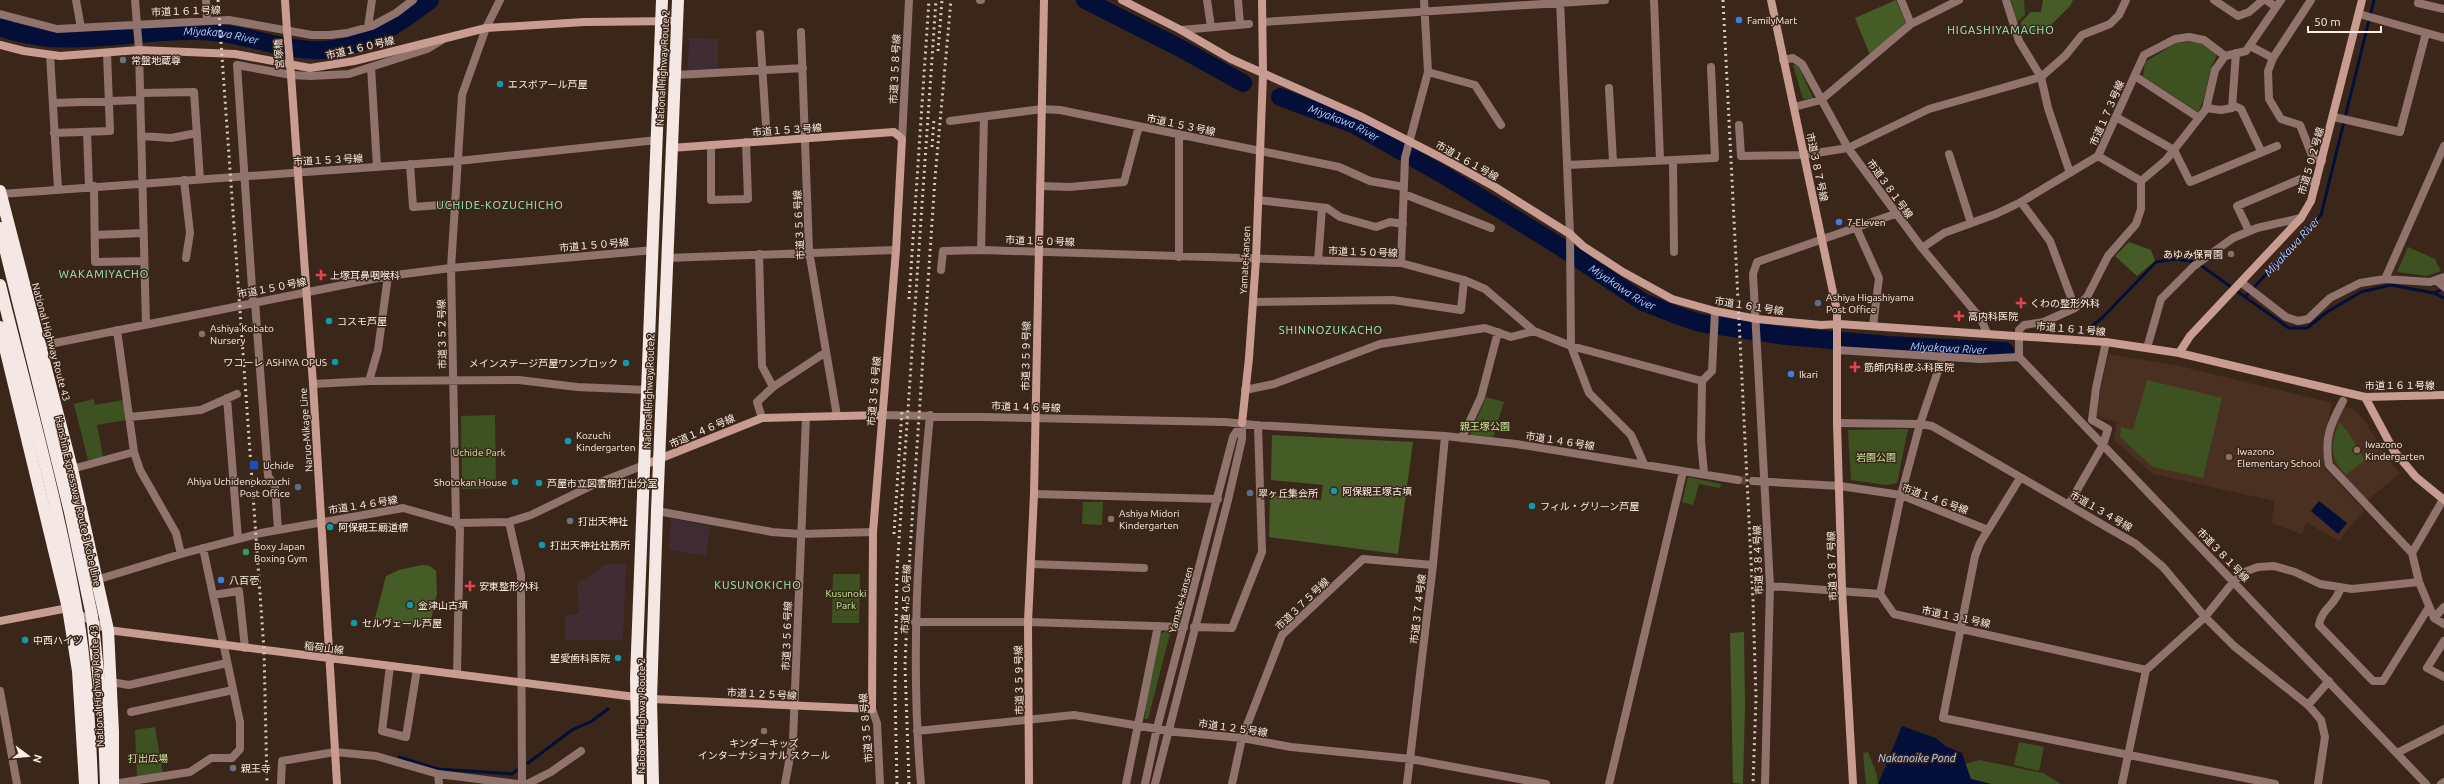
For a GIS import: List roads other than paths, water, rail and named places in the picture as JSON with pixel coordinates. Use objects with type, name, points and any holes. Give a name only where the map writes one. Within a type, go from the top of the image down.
[{"type":"highway","name":"National Highway Route 2","points":[[638,784],[636,697],[647,390],[654,250],[662,0]]},
{"type":"highway","name":"National Highway Route 2","points":[[653,784],[651,699],[670,148],[676,75],[678,0]]},
{"type":"highway","name":"National Highway Route 43","points":[[0,193],[72,469],[108,630],[113,784]]},
{"type":"highway","name":"Hanshin Expressway Route 3 Kobe Line","points":[[0,228],[70,512],[92,616],[103,720],[106,784]]},
{"type":"highway","points":[[0,285],[57,516],[78,618],[90,722],[92,784]]},
{"type":"highway","name":"National Highway Route 43","points":[[0,327],[3,354],[68,608],[78,671],[85,784]]},
{"type":"street","points":[[76,0],[81,28]]},
{"type":"street","points":[[135,0],[139,50],[146,324]]},
{"type":"street","points":[[206,0],[208,20]]},
{"type":"street","points":[[285,0],[287,31]]},
{"type":"street","points":[[368,27],[372,0]]},
{"type":"street","name":"市道１６１号線","points":[[0,14],[57,29],[138,26],[208,20],[229,20],[287,31],[330,35],[347,33],[368,27],[396,14],[413,0]]},
{"type":"street","name":"市道３５２号線","points":[[457,674],[460,529],[456,523],[453,382],[451,268],[454,204],[462,95],[486,28],[500,0]]},
{"type":"street","name":"市道３５８号線","points":[[880,784],[877,723],[872,709],[873,532],[896,250],[909,0]]},
{"type":"street","name":"市道３５９号線","points":[[1029,784],[1028,622],[1034,494],[1044,0]]},
{"type":"street","name":"市道１６１号線","points":[[1122,0],[1181,30],[1231,60],[1362,117],[1409,141],[1494,187],[1570,234],[1583,246],[1623,272],[1672,299],[1715,315],[1821,325],[1839,324],[2018,334],[2106,342],[2179,353],[2365,397],[2444,395]]},
{"type":"street","points":[[1208,0],[1211,27]]},
{"type":"street","points":[[1238,0],[1240,24]]},
{"type":"street","points":[[1262,0],[1263,74]]},
{"type":"street","points":[[1402,263],[1406,154],[1428,72],[1424,0]]},
{"type":"street","points":[[1263,22],[1425,12],[1560,1],[1605,0]]},
{"type":"street","points":[[1654,0],[1660,160]]},
{"type":"street","name":"市道３８７号線","points":[[1771,0],[1839,324],[1837,423],[1842,590],[1853,784]]},
{"type":"street","points":[[1901,0],[1911,24]]},
{"type":"street","points":[[1794,107],[1821,100],[1911,24],[1959,0]]},
{"type":"street","points":[[2006,0],[2018,41],[2041,77],[2048,108],[2070,173]]},
{"type":"street","points":[[1739,125],[1741,156],[1803,155],[1848,148],[1929,109],[2041,77],[2064,56],[2082,35],[2110,24],[2119,15],[2126,0]]},
{"type":"street","points":[[2214,0],[2238,16],[2248,12],[2263,0]]},
{"type":"street","points":[[2266,0],[2276,7]]},
{"type":"street","points":[[1838,345],[1980,359],[2019,357],[2018,334],[2019,330],[2024,325],[2044,322],[2075,308],[2087,297],[2108,256],[2136,224],[2141,209],[2141,181],[2166,160],[2206,108],[2215,70],[2225,56],[2246,51],[2281,0]]},
{"type":"street","points":[[2311,0],[2273,58],[2268,71],[2269,99],[2282,119],[2300,125],[2313,158],[2322,161]]},
{"type":"street","name":"市道５０２号線","points":[[2179,353],[2190,336],[2231,294],[2243,285],[2301,218],[2310,201],[2322,161],[2341,119],[2362,0]]},
{"type":"street","points":[[1560,1],[1570,234],[1571,346],[1589,393],[1631,434],[1644,464]]},
{"type":"street","points":[[2418,2],[2444,9]]},
{"type":"street","points":[[2359,14],[2444,38]]},
{"type":"street","name":"市道１６０号線","points":[[0,45],[50,55],[107,53],[139,50],[235,54],[310,68],[324,67],[486,28],[584,22],[677,21]]},
{"type":"street","points":[[1181,30],[1249,24]]},
{"type":"street","name":"宮塚橋","points":[[287,31],[291,75]]},
{"type":"street","name":"市道３５６号線","points":[[801,32],[809,251],[837,416]]},
{"type":"street","points":[[2341,119],[2400,132],[2426,33]]},
{"type":"street","points":[[760,34],[768,141]]},
{"type":"street","points":[[278,530],[275,486],[268,476],[237,65],[291,75],[311,76],[349,74],[427,49],[446,37]]},
{"type":"street","name":"市道１７３号線","points":[[1922,248],[1944,233],[2021,202],[2098,156],[2144,55],[2176,39],[2189,37],[2204,40],[2225,56]]},
{"type":"street","points":[[2250,46],[2273,58]]},
{"type":"street","points":[[54,133],[110,131],[107,53]]},
{"type":"street","points":[[2206,108],[2221,110],[2232,108],[2236,53]]},
{"type":"street","points":[[50,55],[58,189]]},
{"type":"street","name":"市道３８１号線","points":[[1784,60],[1793,58],[1802,64],[1848,148],[1895,214],[1981,318],[1987,333]]},
{"type":"street","points":[[371,67],[377,167]]},
{"type":"street","points":[[1567,165],[1715,158],[1711,67]]},
{"type":"street","points":[[676,75],[803,68]]},
{"type":"street","points":[[1428,72],[1475,85],[1501,125]]},
{"type":"street","name":"Yamate-kansen","points":[[1155,784],[1167,730],[1242,439],[1244,390],[1250,358],[1256,259],[1263,74]]},
{"type":"street","name":"Naruo-Mikage Line","points":[[291,75],[322,521],[337,784]]},
{"type":"street","points":[[2135,76],[2199,118]]},
{"type":"street","points":[[1609,88],[1613,162]]},
{"type":"street","points":[[52,103],[110,101],[194,92],[200,179]]},
{"type":"street","points":[[2233,105],[2241,109],[2261,151]]},
{"type":"street","name":"市道１５３号線","points":[[950,121],[1042,109],[1060,110],[1339,167],[1370,181],[1404,190],[1491,228]]},
{"type":"street","points":[[981,250],[984,117]]},
{"type":"street","points":[[2116,117],[2174,150],[2190,182],[2261,151],[2277,146]]},
{"type":"street","points":[[1040,186],[1070,187],[1124,182],[1139,126]]},
{"type":"street","points":[[87,132],[92,186],[95,262],[144,261]]},
{"type":"street","name":"市道１５３号線","points":[[670,148],[894,132],[902,139]]},
{"type":"street","points":[[141,136],[171,138],[197,133]]},
{"type":"street","points":[[1179,134],[1179,257]]},
{"type":"street","name":"市道１５３号線","points":[[0,193],[246,176],[297,171],[377,167],[657,140]]},
{"type":"street","points":[[711,146],[712,200],[748,199],[746,142]]},
{"type":"street","points":[[2385,279],[2444,146]]},
{"type":"street","points":[[1949,154],[1971,223]]},
{"type":"street","points":[[2098,156],[2141,181]]},
{"type":"street","points":[[1673,160],[1674,252]]},
{"type":"street","points":[[410,164],[413,207],[454,204]]},
{"type":"street","points":[[2250,231],[2237,206],[2303,178],[2316,183]]},
{"type":"street","points":[[184,180],[190,233],[186,258]]},
{"type":"street","points":[[1258,200],[1322,208],[1340,217],[1376,227],[1390,222],[1403,224]]},
{"type":"street","points":[[2021,202],[2050,240],[2075,308]]},
{"type":"street","points":[[1318,261],[1322,208]]},
{"type":"street","points":[[1822,239],[1895,214]]},
{"type":"street","points":[[2147,348],[2161,299],[2194,266],[2233,238],[2250,231],[2301,218]]},
{"type":"street","points":[[1856,227],[1879,278],[1873,326]]},
{"type":"street","points":[[95,235],[143,234]]},
{"type":"street","name":"市道３８４号線","points":[[1765,784],[1770,586],[1758,332],[1753,274],[1757,262],[1822,239]]},
{"type":"street","name":"市道１５０号線","points":[[40,346],[388,276],[451,268],[654,250]]},
{"type":"street","points":[[667,258],[809,251],[896,250]]},
{"type":"street","name":"市道１５０号線","points":[[941,270],[943,251],[981,250],[1402,263],[1464,280],[1485,289],[1534,331],[1571,346],[1702,381]]},
{"type":"street","points":[[759,254],[762,366],[772,388]]},
{"type":"street","points":[[369,381],[378,350],[388,276]]},
{"type":"street","points":[[2243,285],[2286,317],[2298,321],[2308,319],[2330,298],[2360,283],[2385,279],[2430,282],[2440,278],[2444,287]]},
{"type":"street","points":[[1253,302],[1393,300],[1461,310],[1464,280]]},
{"type":"street","points":[[1704,474],[1701,441],[1702,381],[1712,371],[1715,315]]},
{"type":"street","points":[[1244,390],[1274,384],[1380,344],[1485,328],[1511,337],[1534,331]]},
{"type":"street","points":[[117,330],[134,452],[140,470],[176,533],[181,554]]},
{"type":"street","points":[[1462,438],[1481,397],[1498,332]]},
{"type":"street","points":[[2069,504],[2103,444],[2108,429],[2092,420],[2096,388],[2106,342]]},
{"type":"street","points":[[762,418],[757,402],[772,388],[826,352]]},
{"type":"street","points":[[1770,586],[1842,590],[1880,594],[1901,495],[1920,424],[1943,356]]},
{"type":"street","name":"市道３８１号線","points":[[2019,357],[2426,784]]},
{"type":"street","points":[[313,384],[369,381],[453,382],[518,380],[577,387],[647,390]]},
{"type":"street","points":[[129,417],[201,410],[237,394]]},
{"type":"street","points":[[2365,397],[2394,451],[2416,477],[2444,499],[2412,554]]},
{"type":"street","points":[[227,398],[238,539]]},
{"type":"street","points":[[2343,401],[2333,419],[2325,447],[2329,465],[2412,554],[2419,582],[2434,618],[2444,624]]},
{"type":"street","name":"市道１４６号線","points":[[96,580],[181,554],[238,539],[322,521],[403,508],[456,523],[509,522],[531,514],[593,485],[762,418],[882,415],[1035,416],[1242,423],[1445,436],[1644,464],[1683,472],[1738,480]]},
{"type":"street","name":"市道４５０号線","points":[[921,784],[917,731],[914,622],[920,517],[930,415]]},
{"type":"street","name":"市道３５６号線","points":[[785,784],[793,740],[795,706],[800,534],[806,417]]},
{"type":"street","name":"Yamate-kansen","points":[[1144,784],[1157,728],[1233,437],[1242,423]]},
{"type":"street","name":"市道１３４号線","points":[[1837,423],[1920,424],[1932,426],[2136,544],[2163,567],[2205,617],[2234,646],[2308,705],[2321,720],[2325,737],[2318,784]]},
{"type":"street","points":[[1194,627],[1232,628],[1262,552],[1258,425]]},
{"type":"street","name":"市道３７４号線","points":[[1407,784],[1433,565],[1445,436]]},
{"type":"street","points":[[72,469],[134,452]]},
{"type":"street","points":[[1609,784],[1683,472]]},
{"type":"street","points":[[2020,478],[1988,530],[1975,556],[1943,718],[2275,784]]},
{"type":"street","name":"市道１４６号線","points":[[1753,481],[1840,486],[1901,495],[1988,530]]},
{"type":"street","points":[[1034,494],[1218,499]]},
{"type":"street","points":[[657,512],[772,532],[800,534],[873,532]]},
{"type":"street","points":[[509,522],[520,575],[522,784]]},
{"type":"street","points":[[113,784],[133,783],[190,772],[211,758],[232,758],[240,749],[240,722],[203,548]]},
{"type":"street","name":"市道３７５号線","points":[[1232,784],[1242,738],[1282,635],[1363,559],[1433,565]]},
{"type":"street","points":[[1031,564],[1144,568]]},
{"type":"street","points":[[2122,784],[2127,754],[2146,670],[2205,617],[2234,581],[2247,571],[2258,567],[2274,566],[2295,572],[2320,584],[2352,589],[2419,582]]},
{"type":"street","points":[[2341,587],[2338,599],[2321,615],[2319,625],[2372,681],[2383,681],[2429,607]]},
{"type":"street","points":[[213,595],[239,591],[245,648]]},
{"type":"street","name":"市道１３１号線","points":[[1880,594],[1894,614],[2146,670]]},
{"type":"street","points":[[2434,618],[2444,607]]},
{"type":"street","points":[[0,621],[68,608]]},
{"type":"street","name":"稲荷山線","points":[[68,608],[108,630],[457,674],[522,684],[651,699]]},
{"type":"street","points":[[914,622],[1028,622],[1184,627]]},
{"type":"street","points":[[1126,784],[1136,725],[1158,626]]},
{"type":"street","points":[[2444,641],[2427,668],[2444,677]]},
{"type":"street","points":[[110,682],[129,685],[227,663]]},
{"type":"street","points":[[390,666],[382,731],[406,737],[417,669]]},
{"type":"street","points":[[2308,705],[2329,681]]},
{"type":"street","points":[[131,712],[233,690]]},
{"type":"street","points":[[0,691],[17,784]]},
{"type":"street","name":"市道１２５号線","points":[[651,699],[872,709]]},
{"type":"street","name":"市道１２５号線","points":[[917,731],[1074,715],[1167,730],[1242,738],[1292,747],[1411,759],[1541,784]]},
{"type":"street","points":[[2397,753],[2444,729]]},
{"type":"street","points":[[527,784],[551,772],[581,751]]},
{"type":"street","points":[[281,784],[282,761],[336,752],[376,756],[438,774],[517,784]]},
{"type":"street","points":[[438,774],[439,784]]},
{"type":"water","points":[[2319,501],[2347,523],[2338,534],[2311,511]]},
{"type":"water","name":"Nakanoike Pond","points":[[1902,726],[1936,738],[1945,746],[1962,753],[1971,779],[1991,784],[1878,784]]},
{"type":"waterway","name":"Miyakawa River","points":[[0,27],[25,34],[52,38],[106,37],[161,32],[214,32],[289,47],[319,50],[348,46],[373,37],[397,24],[430,0]]},
{"type":"waterway","name":"Miyakawa River","points":[[1085,0],[1180,48],[1243,83]]},
{"type":"waterway","name":"Miyakawa River","points":[[2245,297],[2321,215],[2374,0]]},
{"type":"waterway","name":"Miyakawa River","points":[[1280,97],[1353,124],[1447,177],[1556,244],[1643,302],[1676,315],[1700,323],[1786,336],[1889,345],[2005,351]]},
{"type":"waterway","points":[[2089,328],[2102,318],[2156,262],[2175,259],[2196,262],[2289,328],[2307,328],[2327,312],[2361,292],[2391,285],[2434,293],[2444,298]]},
{"type":"waterway","points":[[2434,293],[2443,289]]},
{"type":"waterway","points":[[528,763],[572,730],[592,721],[608,709]]},
{"type":"waterway","points":[[399,757],[438,769],[512,774],[517,770]]},
{"type":"tunnel","points":[[1738,480],[1753,481]]},
{"type":"railway","points":[[218,0],[264,650],[267,784]]},
{"type":"railway","points":[[909,299],[929,0]]},
{"type":"railway","points":[[897,784],[895,692],[897,570],[936,0]]},
{"type":"railway","points":[[938,51],[942,0]]},
{"type":"railway","points":[[909,784],[905,665],[910,551],[935,178],[951,0]]},
{"type":"railway","points":[[1723,0],[1753,600],[1756,698],[1753,784]]},
{"type":"railway","points":[[932,147],[934,119]]},
{"type":"railway","points":[[894,534],[902,410]]},
{"type":"place","name":"FamilyMart","points":[[1739,20]]},
{"type":"place","name":"常盤地蔵尊","points":[[123,60]]},
{"type":"place","name":"エスポアール芦屋","points":[[500,84]]},
{"type":"place","name":"7-Eleven","points":[[1839,222]]},
{"type":"place","name":"あゆみ保育園","points":[[2231,254]]},
{"type":"place","name":"上塚耳鼻咽喉科","points":[[321,275]]},
{"type":"place","name":"Ashiya Higashiyama Post Office","points":[[1818,303]]},
{"type":"place","name":"くわの整形外科","points":[[2021,303]]},
{"type":"place","name":"高内科医院","points":[[1959,316]]},
{"type":"place","name":"コスモ芦屋","points":[[329,321]]},
{"type":"place","name":"Ashiya Kobato Nursery","points":[[202,334]]},
{"type":"place","name":"ワコーレ ASHIYA OPUS","points":[[335,362]]},
{"type":"place","name":"メインステージ芦屋ワンブロック","points":[[626,363]]},
{"type":"place","name":"筋師内科皮ふ科医院","points":[[1855,367]]},
{"type":"place","name":"Ikari","points":[[1791,374]]},
{"type":"place","name":"Kozuchi Kindergarten","points":[[568,441]]},
{"type":"place","name":"Iwazono Kindergarten","points":[[2357,450]]},
{"type":"place","name":"Iwazono Elementary School","points":[[2229,457]]},
{"type":"place","name":"Uchide","points":[[254,465]]},
{"type":"place","name":"Shotokan House","points":[[515,482]]},
{"type":"place","name":"芦屋市立図書館打出分室","points":[[539,483]]},
{"type":"place","name":"Ahiya Uchidenokozuchi Post Office","points":[[298,487]]},
{"type":"place","name":"阿保親王塚古墳","points":[[1334,491]]},
{"type":"place","name":"翠ヶ丘集会所","points":[[1250,493]]},
{"type":"place","name":"フィル・グリーン芦屋","points":[[1532,506]]},
{"type":"place","name":"Ashiya Midori Kindergarten","points":[[1111,519]]},
{"type":"place","name":"打出天神社","points":[[570,521]]},
{"type":"place","name":"阿保親王廟道標","points":[[330,527]]},
{"type":"place","name":"打出天神社社務所","points":[[542,545]]},
{"type":"place","name":"Boxy Japan Boxing Gym","points":[[246,552]]},
{"type":"place","name":"八百壱","points":[[221,580]]},
{"type":"place","name":"安東整形外科","points":[[470,586]]},
{"type":"place","name":"金津山古墳","points":[[410,605]]},
{"type":"place","name":"セルヴェール芦屋","points":[[354,623]]},
{"type":"place","name":"中西ハイツ","points":[[25,640]]},
{"type":"place","name":"聖愛歯科医院","points":[[618,658]]},
{"type":"place","name":"キンダーキッズ インターナショナル スクール","points":[[764,731]]},
{"type":"place","name":"親王寺","points":[[233,768]]},
{"type":"district","name":"HIGASHIYAMACHO","points":[[2001,30]]},
{"type":"district","name":"UCHIDE-KOZUCHICHO","points":[[500,205]]},
{"type":"district","name":"WAKAMIYACHO","points":[[104,274]]},
{"type":"district","name":"SHINNOZUKACHO","points":[[1331,330]]},
{"type":"district","name":"KUSUNOKICHO","points":[[758,585]]},
{"type":"park label","name":"親王塚公園","points":[[1485,426]]},
{"type":"park label","name":"Uchide Park","points":[[479,452]]},
{"type":"park label","name":"岩園公園","points":[[1876,457]]},
{"type":"park label","name":"Kusunoki Park","points":[[846,598]]},
{"type":"park label","name":"打出広場","points":[[148,758]]}]
